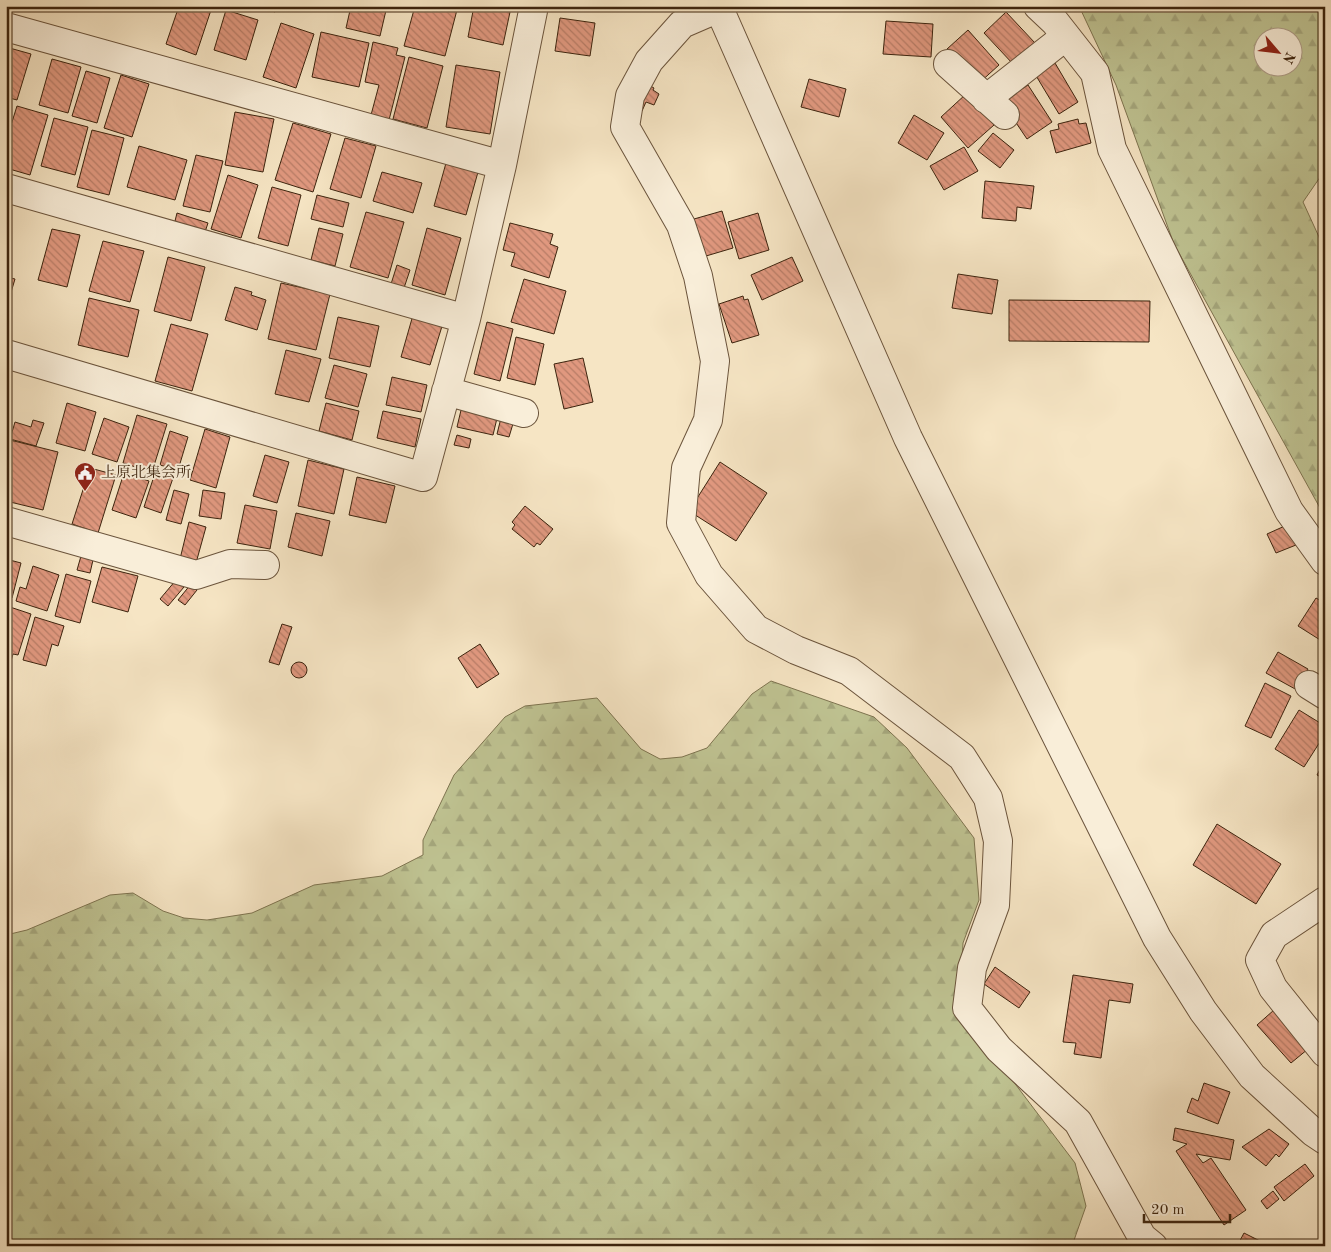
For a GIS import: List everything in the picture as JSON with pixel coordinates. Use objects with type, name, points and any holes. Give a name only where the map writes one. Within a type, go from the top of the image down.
[{"type":"street","points":[[1038,6],[1055,22],[1094,73],[1112,149],[1289,511],[1325,562]]},
{"type":"street","points":[[6,354],[423,477],[466,320],[502,165],[532,7]]},
{"type":"street","points":[[1153,1246],[1142,1237],[1078,1122],[999,1049],[967,1008],[972,968],[994,905],[998,841],[988,798],[962,758],[849,670],[796,650],[756,629],[709,575],[681,523],[686,468],[708,420],[715,361],[698,276],[681,225],[625,127],[630,96],[649,61],[682,24],[718,7],[908,438],[1157,938],[1203,1011],[1252,1076],[1313,1132],[1325,1140]]},
{"type":"street","points":[[6,27],[502,165]]},
{"type":"street","points":[[948,64],[995,107],[1066,36]]},
{"type":"street","points":[[6,188],[466,320]]},
{"type":"street","points":[[446,391],[524,413]]},
{"type":"street","points":[[6,521],[196,575],[230,564],[265,565]]},
{"type":"street","points":[[1325,901],[1274,935],[1260,960],[1273,988],[1325,1053]]},
{"type":"green space","points":[[1079,6],[1325,7],[1325,170],[1303,202],[1325,250],[1325,517],[1174,244],[1116,85]]},
{"type":"green space","points":[[771,681],[874,717],[907,748],[974,838],[979,900],[963,943],[960,1011],[1075,1163],[1086,1206],[1072,1246],[6,1246],[6,935],[27,930],[110,895],[133,893],[163,911],[184,918],[207,920],[252,913],[314,885],[382,876],[423,855],[423,840],[454,775],[505,717],[525,706],[597,698],[641,749],[660,759],[682,757],[707,748],[752,694]]},
{"type":"building","points":[[179,6],[200,6],[211,10],[196,55],[166,44]]},
{"type":"building","points":[[256,6],[277,6],[275,12]]},
{"type":"building","points":[[351,6],[387,6],[380,36],[346,28]]},
{"type":"building","points":[[415,6],[458,6],[445,56],[404,46]]},
{"type":"building","points":[[474,6],[510,12],[503,45],[468,37]]},
{"type":"building","points":[[226,10],[258,20],[246,60],[214,50]]},
{"type":"building","points":[[1006,12],[1035,43],[1013,64],[984,33]]},
{"type":"building","points":[[560,18],[595,23],[590,56],[555,51]]},
{"type":"building","points":[[886,21],[933,24],[931,57],[883,54]]},
{"type":"building","points":[[281,23],[314,34],[296,88],[263,77]]},
{"type":"building","points":[[968,30],[999,65],[978,84],[947,49]]},
{"type":"building","points":[[321,32],[369,43],[359,87],[312,77]]},
{"type":"building","points":[[373,42],[398,48],[396,55],[405,57],[389,120],[371,115],[379,85],[365,82]]},
{"type":"building","points":[[6,47],[31,54],[17,100],[6,97]]},
{"type":"building","points":[[409,57],[443,66],[427,128],[393,119]]},
{"type":"building","points":[[52,59],[81,67],[68,113],[39,105]]},
{"type":"building","points":[[1055,63],[1078,102],[1059,114],[1035,74]]},
{"type":"building","points":[[456,65],[500,72],[490,134],[446,127]]},
{"type":"building","points":[[86,71],[110,78],[97,123],[72,116]]},
{"type":"building","points":[[121,75],[149,84],[132,137],[104,128]]},
{"type":"building","points":[[809,79],[846,89],[839,117],[801,107]]},
{"type":"building","points":[[645,83],[654,88],[653,90],[659,94],[654,105],[646,102],[642,111],[633,107]]},
{"type":"building","points":[[1028,85],[1052,122],[1027,139],[1002,102]]},
{"type":"building","points":[[966,94],[994,125],[968,148],[941,117]]},
{"type":"building","points":[[17,106],[48,115],[30,175],[6,168],[6,141]]},
{"type":"building","points":[[235,112],[274,119],[263,172],[225,165]]},
{"type":"building","points":[[914,115],[944,133],[927,160],[898,143]]},
{"type":"building","points":[[54,118],[88,127],[75,175],[41,166]]},
{"type":"building","points":[[1078,119],[1079,124],[1086,123],[1091,143],[1056,153],[1050,131],[1059,129],[1058,124]]},
{"type":"building","points":[[293,123],[331,134],[313,192],[275,180]]},
{"type":"building","points":[[92,130],[124,138],[109,195],[77,187]]},
{"type":"building","points":[[993,133],[1014,150],[1000,168],[978,151]]},
{"type":"building","points":[[345,138],[376,146],[361,198],[330,189]]},
{"type":"building","points":[[139,146],[187,160],[175,200],[127,187]]},
{"type":"building","points":[[964,147],[978,171],[944,190],[930,166]]},
{"type":"building","points":[[196,155],[223,161],[210,212],[183,206]]},
{"type":"building","points":[[446,163],[478,172],[466,215],[434,206]]},
{"type":"building","points":[[382,172],[422,183],[413,213],[373,201]]},
{"type":"building","points":[[228,175],[258,185],[241,238],[211,229]]},
{"type":"building","points":[[985,181],[1034,186],[1031,209],[1017,207],[1016,221],[982,218]]},
{"type":"building","points":[[272,187],[301,195],[288,246],[258,238]]},
{"type":"building","points":[[317,195],[349,203],[343,227],[311,219]]},
{"type":"building","points":[[722,211],[733,248],[706,256],[694,219]]},
{"type":"building","points":[[366,212],[404,222],[388,278],[350,267]]},
{"type":"building","points":[[177,213],[208,223],[202,241],[172,233]]},
{"type":"building","points":[[758,213],[769,250],[739,259],[728,222]]},
{"type":"building","points":[[510,223],[553,234],[550,244],[558,247],[549,278],[511,266],[515,253],[503,250]]},
{"type":"building","points":[[319,228],[343,234],[335,266],[311,260]]},
{"type":"building","points":[[427,228],[461,238],[445,295],[412,285]]},
{"type":"building","points":[[52,229],[80,235],[67,287],[38,280]]},
{"type":"building","points":[[103,241],[144,251],[130,302],[89,291]]},
{"type":"building","points":[[168,257],[205,267],[191,321],[154,311]]},
{"type":"building","points":[[792,257],[803,281],[762,300],[751,275]]},
{"type":"building","points":[[397,265],[410,270],[404,288],[391,284]]},
{"type":"building","points":[[958,274],[998,280],[992,314],[952,308]]},
{"type":"building","points":[[6,277],[15,279],[6,309]]},
{"type":"building","points":[[524,279],[566,291],[554,334],[511,322]]},
{"type":"building","points":[[281,283],[330,294],[316,350],[268,339]]},
{"type":"building","points":[[235,287],[252,292],[251,295],[266,300],[257,330],[225,320]]},
{"type":"building","points":[[743,296],[744,300],[748,299],[759,335],[732,343],[719,304]]},
{"type":"building","points":[[89,298],[139,310],[128,357],[78,345]]},
{"type":"building","points":[[1009,300],[1150,301],[1149,342],[1009,341]]},
{"type":"building","points":[[413,315],[443,323],[430,365],[401,357]]},
{"type":"building","points":[[338,317],[379,326],[370,367],[329,358]]},
{"type":"building","points":[[487,322],[513,329],[500,381],[474,374]]},
{"type":"building","points":[[171,324],[208,334],[192,391],[155,381]]},
{"type":"building","points":[[516,337],[544,344],[535,385],[507,378]]},
{"type":"building","points":[[286,350],[321,359],[309,402],[275,394]]},
{"type":"building","points":[[583,358],[593,402],[564,409],[554,364]]},
{"type":"building","points":[[334,365],[367,374],[358,407],[325,398]]},
{"type":"building","points":[[392,377],[427,385],[421,412],[386,405]]},
{"type":"building","points":[[67,403],[96,412],[85,451],[56,443]]},
{"type":"building","points":[[326,403],[359,411],[352,440],[319,431]]},
{"type":"building","points":[[462,406],[498,414],[493,435],[457,427]]},
{"type":"building","points":[[383,411],[421,419],[415,447],[377,438]]},
{"type":"building","points":[[502,414],[515,417],[509,437],[497,434]]},
{"type":"building","points":[[137,415],[167,424],[152,472],[123,463]]},
{"type":"building","points":[[104,418],[129,427],[117,462],[92,454]]},
{"type":"building","points":[[33,420],[44,423],[36,446],[10,439],[15,422],[31,427]]},
{"type":"building","points":[[205,429],[230,437],[216,488],[190,480]]},
{"type":"building","points":[[170,431],[188,437],[178,470],[160,465]]},
{"type":"building","points":[[457,435],[471,439],[469,448],[454,445]]},
{"type":"building","points":[[6,439],[58,452],[43,510],[6,501]]},
{"type":"building","points":[[265,455],[289,462],[277,503],[253,496]]},
{"type":"building","points":[[308,460],[344,469],[334,514],[298,506]]},
{"type":"building","points":[[720,462],[767,493],[736,541],[689,511]]},
{"type":"building","points":[[90,468],[116,475],[98,533],[72,524]]},
{"type":"building","points":[[124,473],[149,481],[136,518],[112,510]]},
{"type":"building","points":[[155,473],[173,478],[161,513],[144,507]]},
{"type":"building","points":[[357,477],[395,486],[386,523],[349,515]]},
{"type":"building","points":[[174,490],[189,494],[181,524],[166,520]]},
{"type":"building","points":[[203,490],[225,493],[221,519],[199,516]]},
{"type":"building","points":[[245,505],[277,511],[270,549],[237,543]]},
{"type":"building","points":[[525,506],[553,529],[540,545],[537,543],[534,547],[512,529],[515,525],[512,522]]},
{"type":"building","points":[[296,513],[330,521],[322,556],[288,547]]},
{"type":"building","points":[[189,522],[206,527],[196,563],[180,559]]},
{"type":"building","points":[[1287,525],[1296,545],[1276,553],[1267,534]]},
{"type":"building","points":[[81,556],[93,560],[90,573],[77,570]]},
{"type":"building","points":[[6,559],[21,563],[12,598],[6,597]]},
{"type":"building","points":[[33,566],[59,575],[47,611],[16,601],[20,587],[26,589]]},
{"type":"building","points":[[102,567],[138,576],[128,612],[92,602]]},
{"type":"building","points":[[66,574],[91,581],[80,623],[55,616]]},
{"type":"building","points":[[176,580],[184,587],[168,606],[160,599]]},
{"type":"building","points":[[191,584],[197,590],[185,605],[178,600]]},
{"type":"building","points":[[1316,598],[1325,603],[1325,643],[1298,626]]},
{"type":"building","points":[[7,606],[31,614],[18,655],[13,654],[9,668],[6,667]]},
{"type":"building","points":[[35,617],[64,626],[58,646],[52,644],[46,666],[23,660]]},
{"type":"building","points":[[282,624],[292,627],[279,665],[269,662]]},
{"type":"building","points":[[480,644],[499,674],[477,688],[458,658]]},
{"type":"building","points":[[1278,652],[1308,669],[1297,690],[1266,673]]},
{"type":"building","points":[[296,662],[302,662],[307,667],[305,676],[296,678],[291,673],[291,667]]},
{"type":"building","points":[[1265,683],[1291,696],[1271,738],[1245,726]]},
{"type":"building","points":[[1299,710],[1325,726],[1325,734],[1304,767],[1275,749]]},
{"type":"building","points":[[1325,760],[1325,779],[1317,775]]},
{"type":"building","points":[[1217,824],[1281,864],[1256,904],[1193,865]]},
{"type":"building","points":[[995,967],[1030,992],[1019,1008],[984,984]]},
{"type":"building","points":[[1073,975],[1133,984],[1130,1003],[1109,1000],[1101,1058],[1074,1054],[1076,1043],[1063,1042]]},
{"type":"building","points":[[1274,1010],[1308,1049],[1291,1063],[1257,1025]]},
{"type":"building","points":[[1204,1083],[1230,1092],[1218,1124],[1187,1112],[1192,1098],[1198,1101]]},
{"type":"building","points":[[1175,1128],[1234,1140],[1230,1160],[1196,1154],[1203,1163],[1211,1158],[1246,1210],[1224,1225],[1176,1151],[1187,1144],[1173,1140]]},
{"type":"building","points":[[1269,1129],[1289,1144],[1279,1157],[1276,1154],[1266,1166],[1242,1147]]},
{"type":"building","points":[[1305,1164],[1314,1176],[1284,1201],[1274,1187]]},
{"type":"building","points":[[1273,1191],[1279,1199],[1267,1209],[1261,1201]]},
{"type":"building","points":[[1244,1233],[1268,1245],[1237,1246]]},
{"type":"place","name":"上原北集会所","points":[[85,492]]}]
